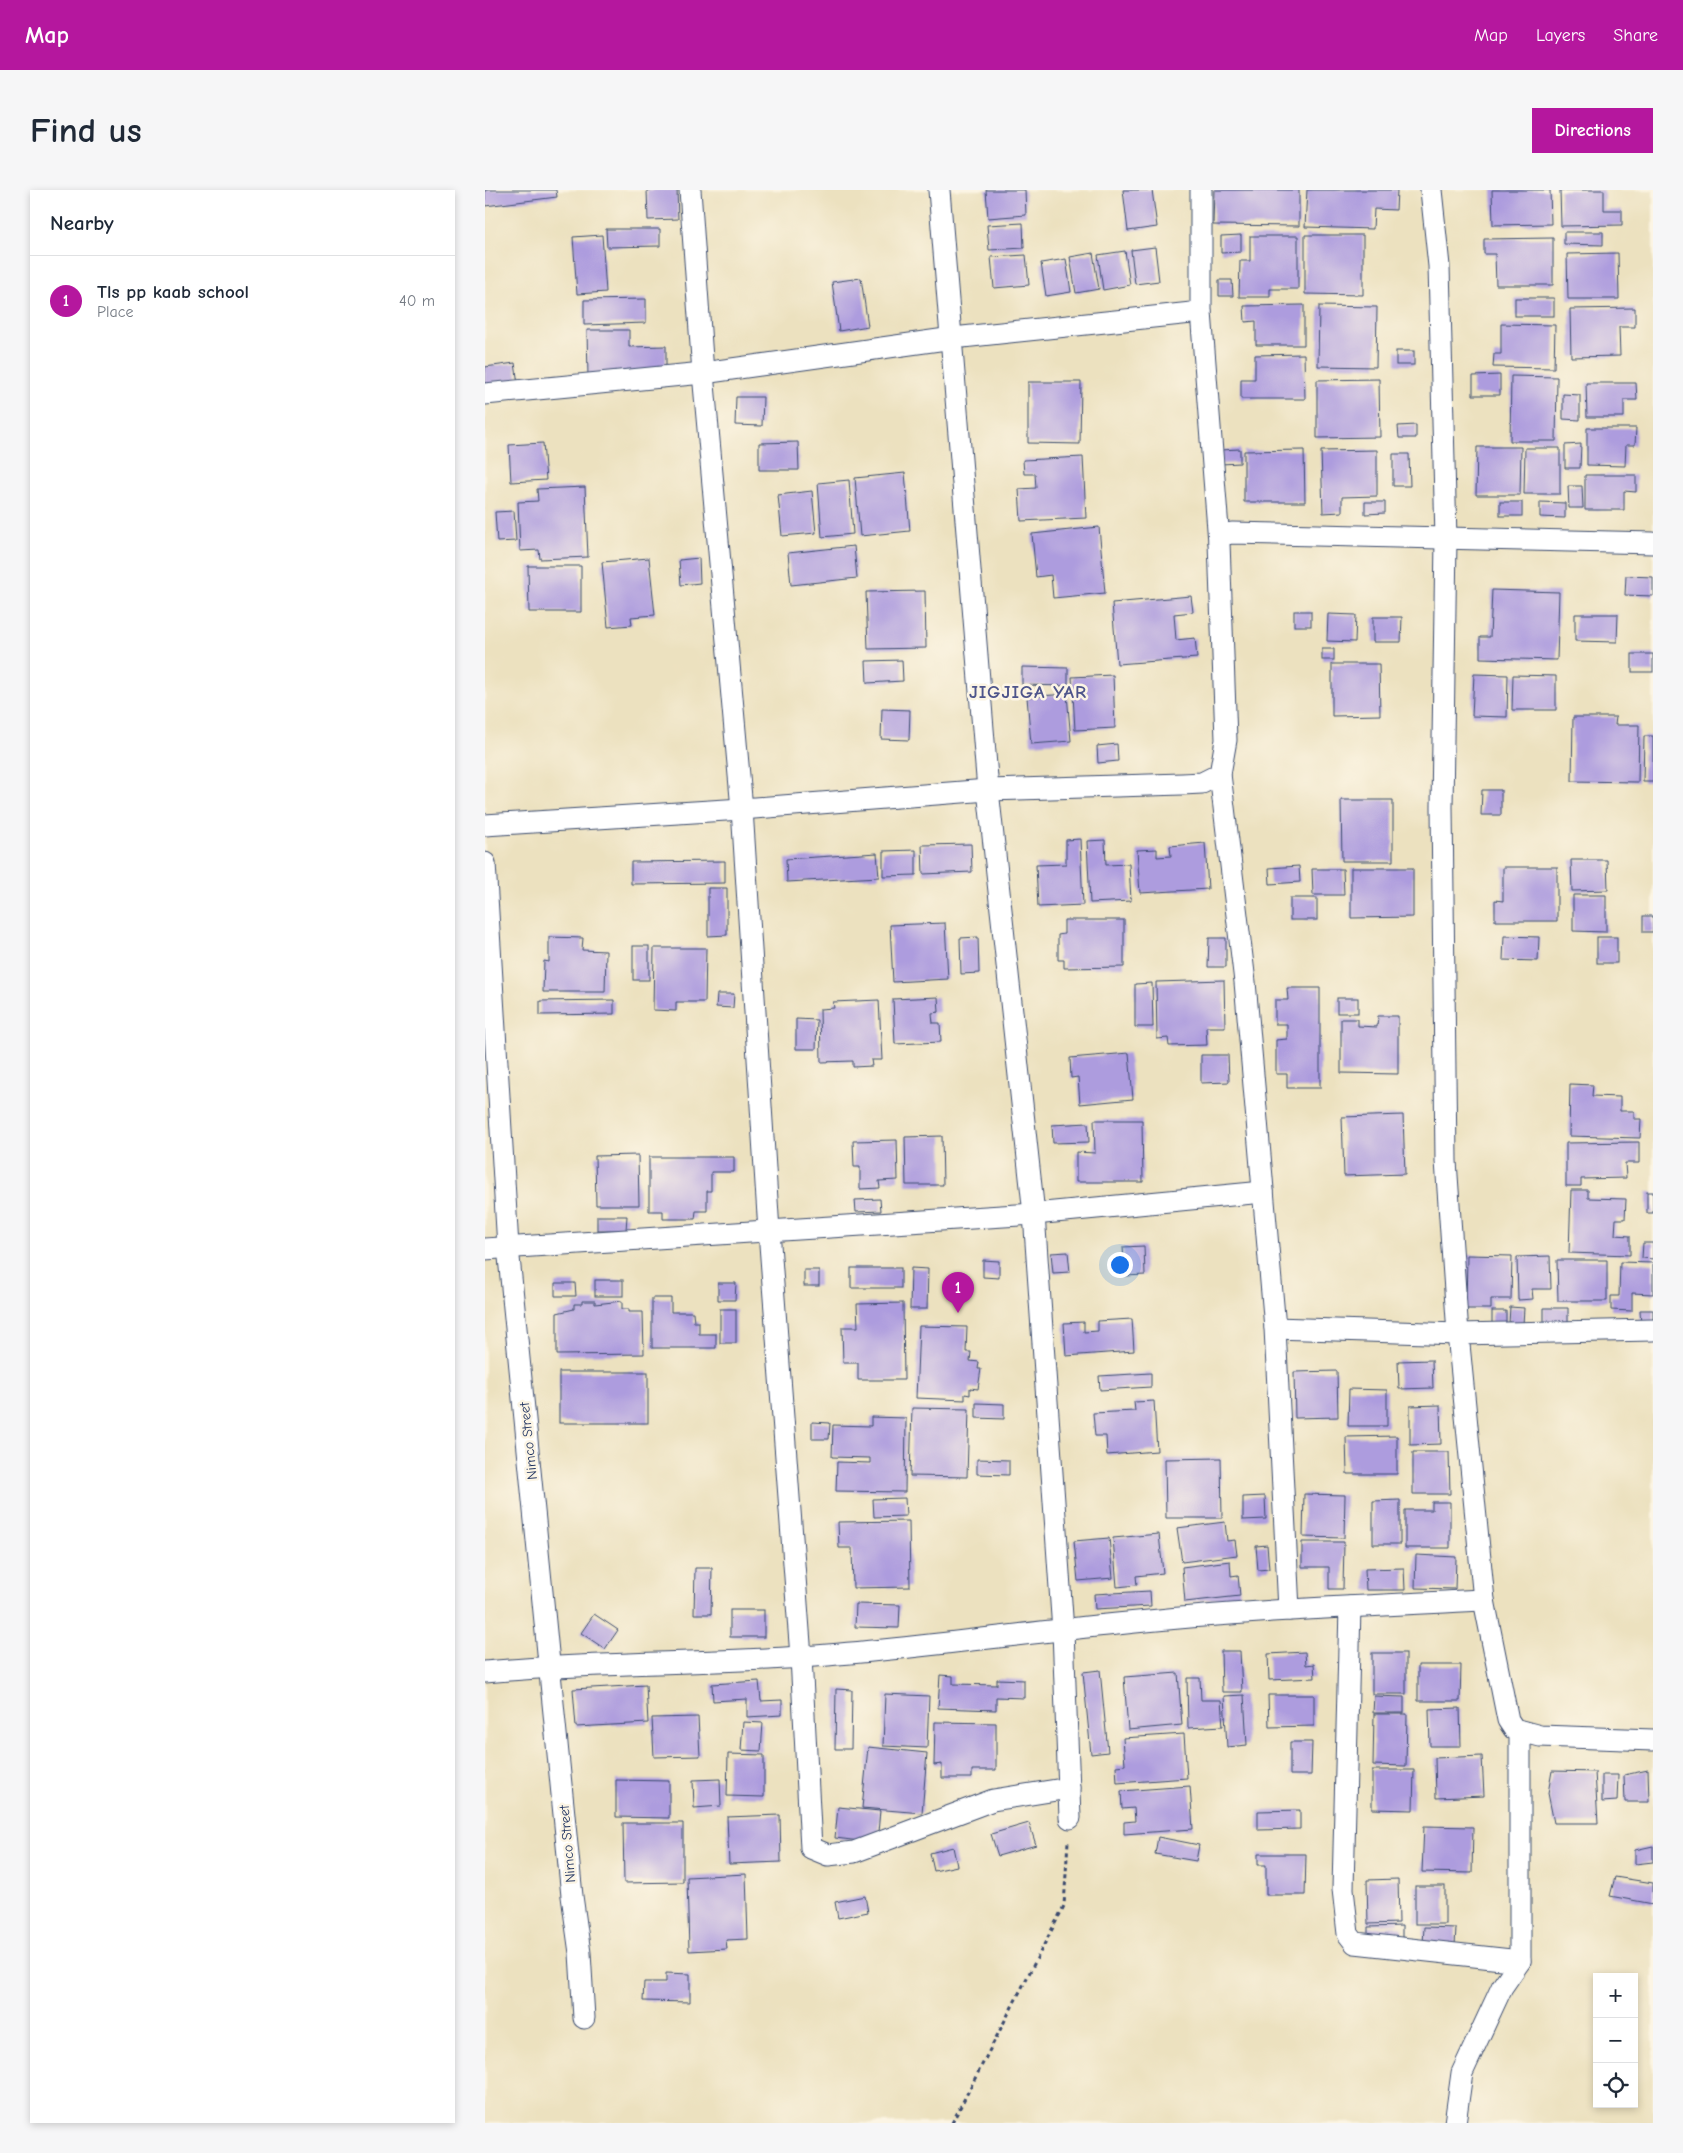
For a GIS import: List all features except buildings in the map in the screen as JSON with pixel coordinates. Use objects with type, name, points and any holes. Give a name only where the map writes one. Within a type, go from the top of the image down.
[{"type":"street","points":[[690,190],[703,373],[742,809],[769,1231],[801,1657],[811,1848],[828,1855],[854,1852],[993,1800],[1069,1788]]},
{"type":"street","points":[[939,190],[953,338],[988,790],[1034,1214],[1063,1631],[1070,1818]]},
{"type":"street","points":[[1201,190],[1201,312],[1219,542],[1226,740],[1220,774],[1245,982],[1275,1328],[1289,1610]]},
{"type":"street","points":[[1431,190],[1439,266],[1446,539],[1442,807],[1446,1161],[1458,1334],[1484,1600],[1509,1720],[1514,1728],[1520,1732],[1540,1736],[1653,1740]]},
{"type":"street","points":[[485,394],[703,373],[953,338],[1201,312]]},
{"type":"street","points":[[1219,542],[1223,535],[1232,533],[1653,543]]},
{"type":"street","points":[[485,825],[742,809],[988,790],[1192,784],[1202,783],[1220,774]]},
{"type":"street","name":"Nimco Street","points":[[485,863],[508,1246],[551,1666],[572,1896],[580,1952],[583,2018]]},
{"type":"street","points":[[485,1249],[508,1246],[1034,1214],[1263,1192]]},
{"type":"street","points":[[1275,1328],[1458,1334],[1653,1330]]},
{"type":"street","points":[[485,1672],[551,1666],[801,1657],[1063,1631],[1124,1623],[1289,1610],[1484,1600]]},
{"type":"street","points":[[1350,1607],[1343,1889],[1348,1934],[1355,1942],[1520,1961]]},
{"type":"street","points":[[1455,2123],[1462,2073],[1502,1987],[1520,1961],[1520,1732]]},
{"type":"path","points":[[952,2123],[1064,1906],[1070,1818]]},
{"type":"place","name":"Tls pp kaab school","points":[[958,1313]]},
{"type":"district","name":"JIGJIGA YAR","points":[[1028,691]]}]
